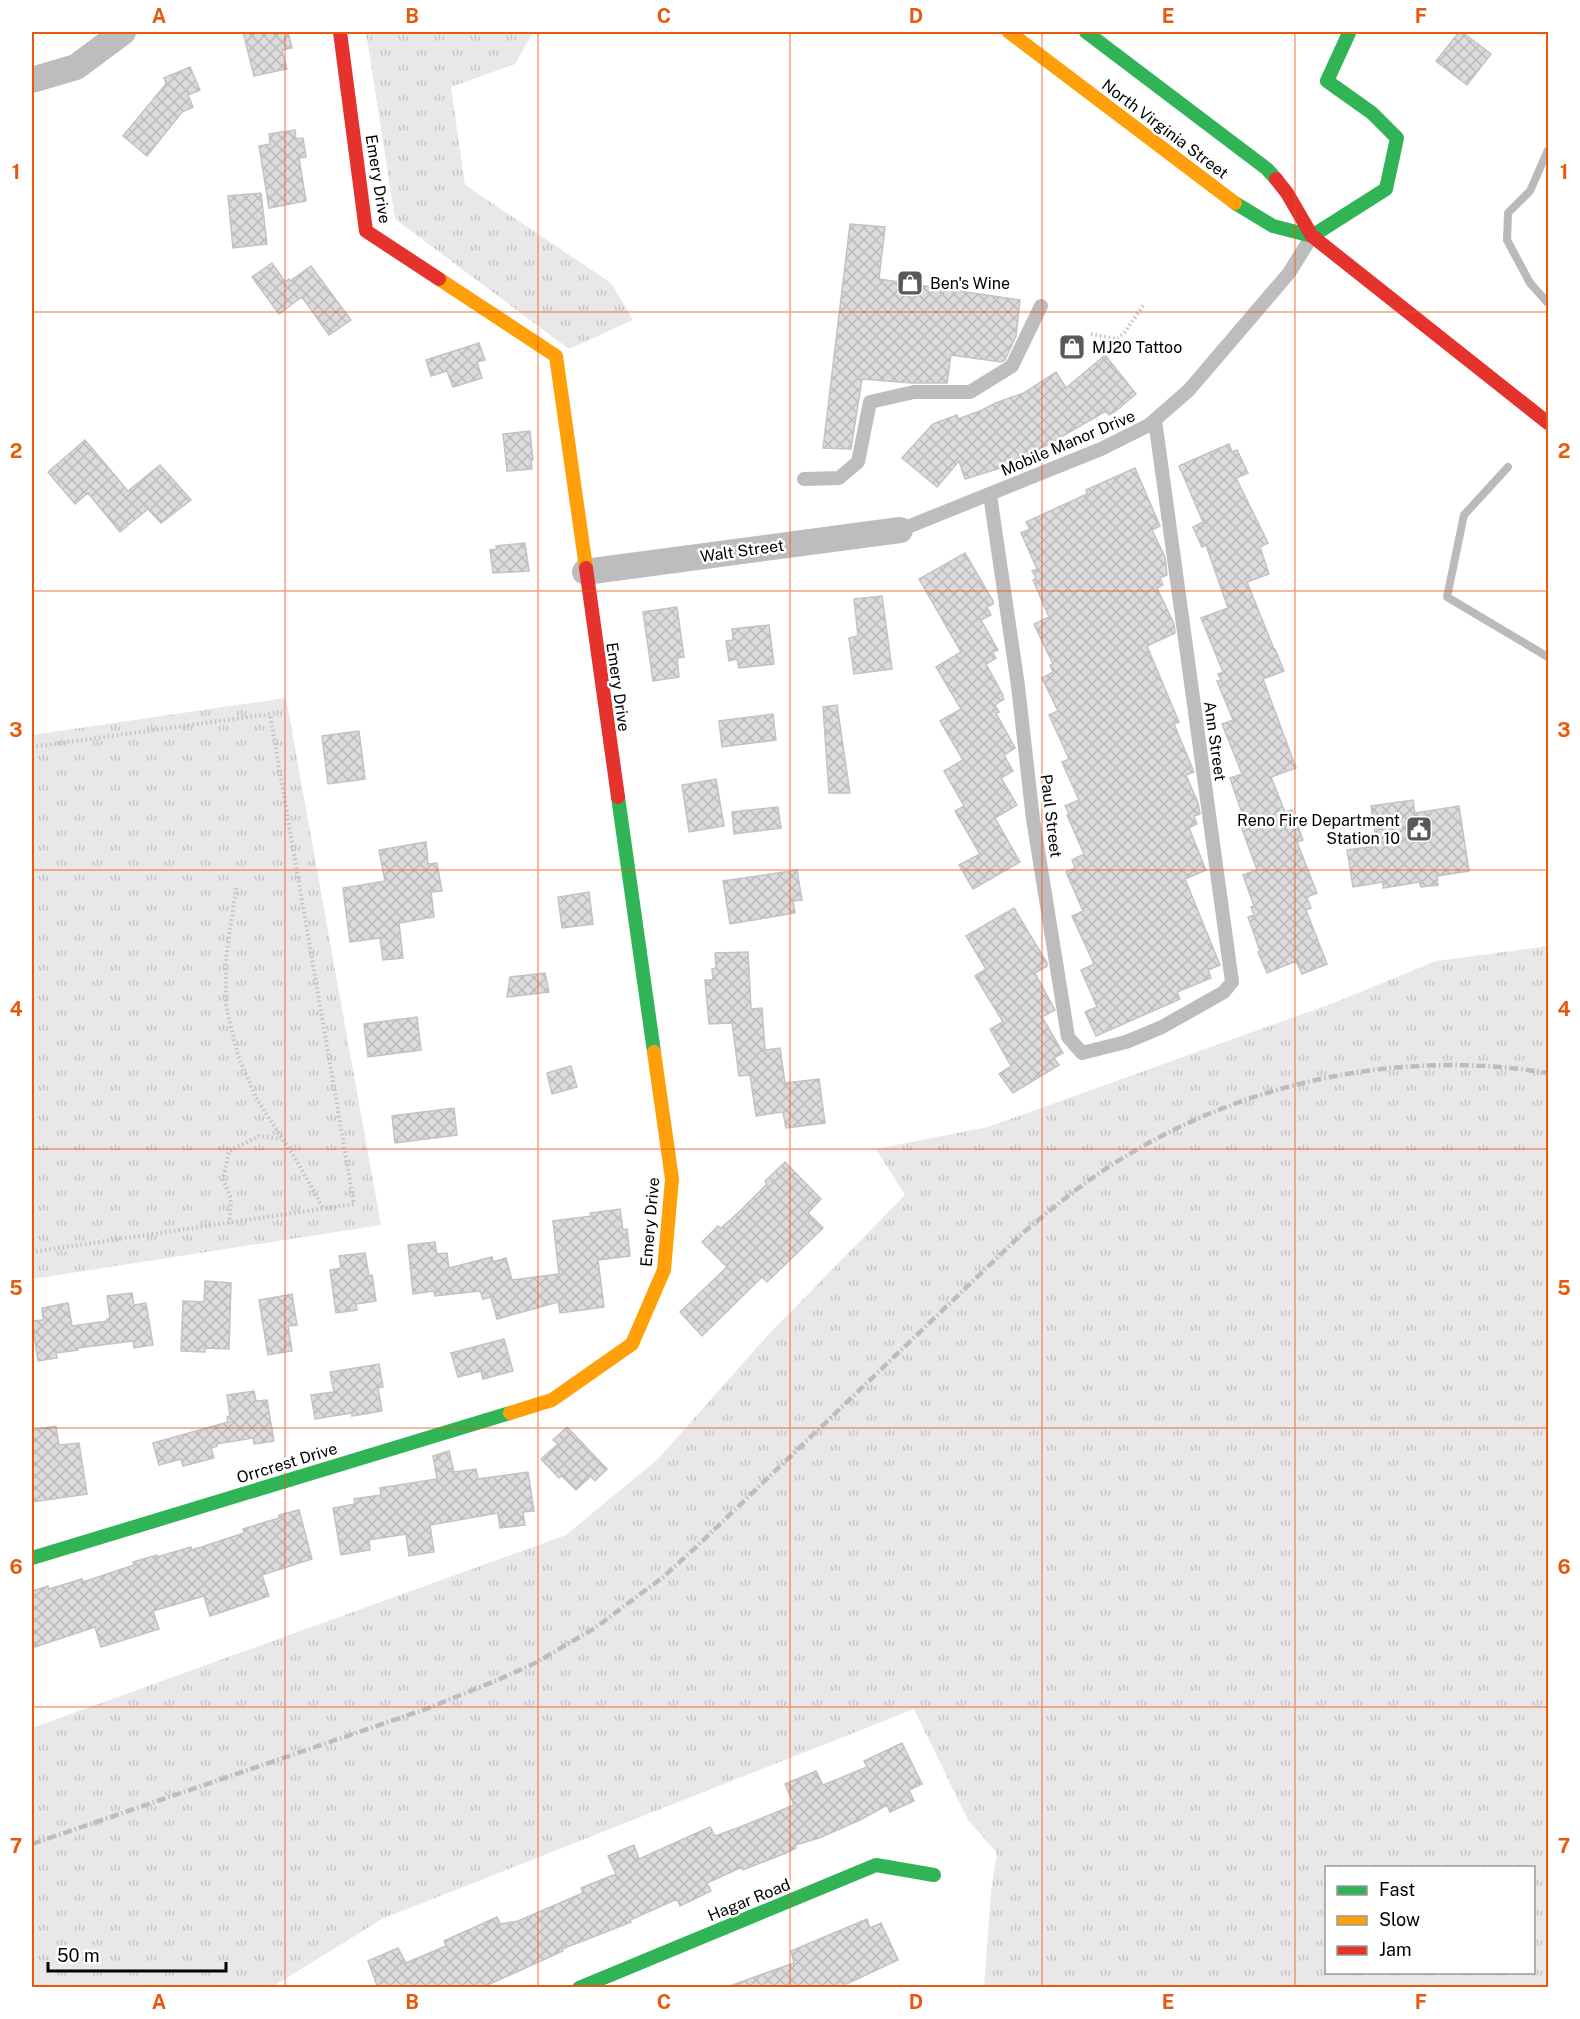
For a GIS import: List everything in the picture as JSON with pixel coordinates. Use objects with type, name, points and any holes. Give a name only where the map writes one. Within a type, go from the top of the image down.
[{"type":"street","points":[[32,80],[76,67],[123,32]]},
{"type":"street","name":"Emery Drive","points":[[340,32],[366,231],[556,356],[672,1179],[664,1270],[632,1344],[552,1400]]},
{"type":"street","name":"North Virginia Street","points":[[1009,32],[1244,210],[1273,226],[1312,236]]},
{"type":"street","name":"North Virginia Street","points":[[1086,32],[1268,169],[1287,193],[1312,236],[1548,423]]},
{"type":"street","points":[[1312,236],[1386,189],[1397,138],[1372,113],[1327,81],[1349,33]]},
{"type":"street","name":"Walt Street","points":[[585,572],[900,530]]},
{"type":"street","name":"Orrcrest Drive","points":[[32,1558],[552,1400]]},
{"type":"street","name":"Hagar Road","points":[[579,1988],[876,1865],[934,1875]]},
{"type":"lane","name":"Mobile Manor Drive","points":[[900,530],[990,495],[1149,425],[1189,390],[1289,273],[1312,236]]},
{"type":"lane","points":[[804,479],[839,478],[858,462],[870,402],[914,392],[970,392],[1012,366],[1041,306]]},
{"type":"lane","name":"Ann Street","points":[[1155,420],[1232,982],[1224,992],[1162,1027]]},
{"type":"lane","name":"Paul Street","points":[[990,495],[1017,679],[1033,819],[1068,1037],[1082,1053],[1126,1042],[1162,1027]]},
{"type":"path","points":[[1091,334],[1117,339],[1125,332],[1144,304]]},
{"type":"path","points":[[32,747],[270,714],[354,1204],[32,1251]]},
{"type":"path","points":[[236,888],[226,958],[226,1006],[238,1056],[256,1098],[323,1208]]},
{"type":"path","points":[[229,1224],[231,1198],[223,1179],[229,1151],[259,1136],[282,1139]]},
{"type":"green space","points":[[366,32],[533,32],[515,64],[451,87],[465,185],[611,283],[633,320],[569,349],[395,219]]},
{"type":"green space","points":[[286,698],[381,1225],[32,1279],[32,735]]},
{"type":"green space","points":[[1548,946],[1548,1987],[984,1987],[991,1891],[997,1853],[968,1820],[914,1709],[382,1919],[272,1987],[32,1987],[32,1728],[566,1535],[658,1459],[768,1335],[905,1195],[876,1149],[988,1127],[1336,1002],[1436,961]]},
{"type":"building","points":[[243,32],[288,32],[292,48],[282,50],[287,69],[254,76]]},
{"type":"building","points":[[1459,32],[1491,54],[1467,85],[1436,61]]},
{"type":"building","points":[[190,67],[200,90],[188,95],[193,107],[182,112],[147,156],[123,136],[166,84],[164,78]]},
{"type":"building","points":[[295,130],[296,139],[303,138],[306,157],[299,158],[306,201],[269,208],[259,146],[270,144],[269,134]]},
{"type":"building","points":[[261,193],[267,244],[233,248],[228,196]]},
{"type":"building","points":[[850,224],[885,227],[879,279],[1020,300],[1016,336],[1005,360],[1001,362],[951,355],[947,383],[862,379],[851,449],[823,448]]},
{"type":"building","points":[[272,263],[285,282],[311,266],[351,320],[329,335],[302,297],[279,314],[252,277]]},
{"type":"building","points":[[479,343],[485,360],[477,362],[482,378],[453,387],[447,371],[431,376],[426,360]]},
{"type":"building","points":[[1105,355],[1136,394],[1116,411],[1109,415],[1106,411],[1016,463],[965,479],[959,461],[937,487],[902,458],[933,424],[957,415],[958,419],[1024,393],[1056,372],[1066,388]]},
{"type":"building","points":[[530,431],[532,469],[507,471],[503,434]]},
{"type":"building","points":[[85,440],[128,491],[160,465],[191,500],[161,523],[148,509],[120,532],[88,493],[75,504],[48,472]]},
{"type":"building","points":[[1229,444],[1232,452],[1237,450],[1248,473],[1236,478],[1268,543],[1260,547],[1269,574],[1247,582],[1284,671],[1263,679],[1296,768],[1271,777],[1285,812],[1292,810],[1303,840],[1297,842],[1317,893],[1307,897],[1311,908],[1306,910],[1327,964],[1302,974],[1296,961],[1267,973],[1248,917],[1254,915],[1251,907],[1254,906],[1243,875],[1257,870],[1238,818],[1243,816],[1230,778],[1242,774],[1222,724],[1233,720],[1217,681],[1221,680],[1218,674],[1223,672],[1201,618],[1228,608],[1206,545],[1202,547],[1193,527],[1203,522],[1179,466]]},
{"type":"building","points":[[1135,468],[1160,526],[1152,530],[1165,557],[1167,575],[1160,578],[1163,585],[1157,588],[1174,624],[1175,633],[1147,646],[1179,722],[1174,724],[1194,772],[1186,775],[1198,803],[1200,814],[1194,816],[1197,824],[1189,828],[1206,870],[1185,879],[1220,965],[1208,970],[1211,978],[1177,992],[1180,999],[1096,1036],[1085,1012],[1097,1007],[1081,970],[1094,964],[1072,916],[1083,911],[1066,872],[1075,868],[1072,860],[1084,854],[1065,806],[1079,800],[1062,762],[1069,759],[1049,715],[1058,711],[1042,678],[1053,672],[1050,665],[1053,664],[1034,624],[1049,617],[1033,580],[1036,578],[1032,571],[1037,569],[1021,533],[1030,529],[1026,522],[1087,494],[1086,490]]},
{"type":"building","points":[[525,543],[529,571],[493,573],[490,550],[497,549],[496,546]]},
{"type":"building","points":[[965,553],[993,601],[993,604],[987,607],[991,615],[981,620],[998,650],[992,652],[996,658],[986,664],[1004,699],[995,705],[999,712],[996,713],[1015,748],[1004,755],[1013,771],[1001,778],[1017,805],[995,818],[1020,862],[973,889],[959,865],[980,854],[955,811],[964,806],[944,771],[963,760],[940,721],[961,709],[936,667],[961,652],[919,579]]},
{"type":"building","points":[[882,596],[892,669],[854,674],[849,638],[858,636],[854,599]]},
{"type":"building","points":[[677,607],[684,657],[677,658],[679,677],[653,681],[643,612]]},
{"type":"building","points":[[769,625],[774,664],[739,668],[737,659],[729,661],[726,641],[733,640],[732,629]]},
{"type":"building","points":[[837,705],[850,793],[829,793],[823,707]]},
{"type":"building","points":[[773,714],[776,740],[722,747],[719,721]]},
{"type":"building","points":[[359,731],[365,779],[328,784],[322,736]]},
{"type":"building","points":[[716,779],[724,826],[689,832],[682,785]]},
{"type":"building","name":"Reno Fire Department Station 10","points":[[1413,800],[1415,813],[1459,806],[1469,871],[1437,876],[1438,885],[1421,887],[1419,882],[1383,888],[1383,882],[1353,887],[1347,850],[1377,846],[1371,806]]},
{"type":"building","points":[[778,807],[781,828],[734,834],[732,812]]},
{"type":"building","points":[[426,842],[428,864],[437,863],[442,891],[431,892],[434,917],[399,923],[403,958],[383,960],[380,938],[350,942],[343,888],[385,881],[379,850]]},
{"type":"building","points":[[797,870],[802,900],[793,901],[795,913],[730,924],[723,881]]},
{"type":"building","points":[[589,892],[593,924],[562,928],[558,897]]},
{"type":"building","points":[[1014,908],[1047,963],[1047,966],[1035,973],[1055,1010],[1042,1017],[1063,1053],[1054,1058],[1059,1065],[1013,1093],[999,1074],[1011,1066],[990,1029],[1003,1022],[975,976],[986,969],[966,936]]},
{"type":"building","points":[[748,952],[751,1009],[762,1008],[765,1050],[780,1048],[785,1083],[819,1079],[825,1123],[786,1128],[783,1112],[756,1116],[750,1075],[739,1076],[732,1023],[709,1024],[705,980],[713,980],[712,969],[716,968],[715,953]]},
{"type":"building","points":[[545,973],[549,992],[507,997],[510,977]]},
{"type":"building","points":[[417,1017],[421,1050],[368,1057],[364,1024]]},
{"type":"building","points":[[571,1066],[577,1087],[552,1094],[547,1073]]},
{"type":"building","points":[[454,1108],[457,1135],[395,1143],[392,1116]]},
{"type":"building","points":[[785,1162],[821,1199],[808,1213],[823,1228],[767,1282],[762,1277],[702,1336],[680,1312],[727,1267],[702,1242],[718,1226],[721,1228],[740,1211],[767,1184],[765,1181]]},
{"type":"building","points":[[620,1209],[623,1230],[627,1229],[630,1256],[598,1260],[604,1307],[560,1313],[558,1302],[497,1319],[491,1297],[483,1299],[480,1291],[435,1296],[434,1291],[413,1294],[408,1245],[435,1242],[437,1254],[447,1253],[449,1268],[492,1257],[493,1262],[506,1258],[512,1280],[559,1274],[553,1221],[592,1216],[590,1213]]},
{"type":"building","points":[[365,1253],[369,1276],[372,1275],[376,1301],[356,1304],[357,1310],[336,1313],[330,1270],[341,1268],[339,1256]]},
{"type":"building","points":[[205,1281],[231,1283],[229,1349],[205,1348],[205,1352],[181,1351],[183,1301],[204,1302]]},
{"type":"building","points":[[132,1293],[134,1305],[146,1303],[153,1345],[134,1348],[133,1341],[78,1348],[78,1350],[56,1353],[57,1358],[38,1361],[32,1321],[43,1320],[42,1308],[68,1303],[72,1326],[108,1321],[107,1319],[110,1319],[107,1296]]},
{"type":"building","points":[[292,1294],[297,1325],[288,1326],[292,1351],[268,1355],[259,1300]]},
{"type":"building","points":[[504,1339],[513,1371],[483,1379],[481,1371],[458,1377],[451,1353]]},
{"type":"building","points":[[379,1364],[383,1387],[378,1388],[382,1411],[315,1419],[311,1395],[334,1392],[330,1372]]},
{"type":"building","points":[[254,1391],[256,1401],[267,1400],[274,1441],[254,1444],[253,1438],[216,1444],[217,1446],[211,1448],[214,1458],[183,1466],[181,1459],[159,1465],[153,1443],[228,1422],[227,1417],[230,1416],[227,1395]]},
{"type":"building","points":[[56,1426],[59,1445],[79,1443],[87,1494],[32,1502],[32,1430]]},
{"type":"building","points":[[567,1427],[607,1469],[595,1481],[591,1476],[576,1490],[562,1476],[559,1478],[541,1459],[558,1444],[553,1440]]},
{"type":"building","points":[[449,1451],[454,1472],[476,1469],[478,1479],[528,1472],[534,1511],[523,1512],[525,1525],[500,1528],[498,1513],[430,1525],[434,1552],[409,1556],[406,1534],[369,1540],[370,1550],[341,1555],[333,1508],[355,1504],[354,1499],[381,1495],[380,1488],[437,1479],[433,1456]]},
{"type":"building","points":[[299,1510],[312,1559],[262,1575],[269,1596],[210,1616],[204,1596],[153,1611],[159,1629],[101,1647],[95,1627],[32,1648],[32,1591],[48,1586],[49,1589],[82,1579],[83,1582],[134,1565],[133,1562],[191,1547],[192,1550],[244,1533],[243,1529],[279,1518],[279,1515]]},
{"type":"building","points":[[902,1743],[922,1784],[909,1790],[914,1801],[890,1812],[887,1805],[819,1838],[795,1845],[796,1848],[786,1853],[743,1870],[742,1867],[707,1883],[711,1891],[680,1906],[677,1899],[630,1920],[631,1922],[562,1949],[563,1951],[481,1988],[378,1988],[368,1961],[398,1948],[406,1963],[446,1946],[444,1941],[497,1917],[500,1924],[518,1921],[583,1893],[581,1888],[616,1874],[608,1856],[634,1845],[639,1859],[710,1827],[715,1836],[735,1829],[794,1805],[785,1784],[816,1771],[823,1785],[867,1767],[864,1761]]},
{"type":"building","points":[[867,1919],[870,1928],[881,1923],[898,1960],[838,1988],[732,1988],[732,1985],[794,1963],[791,1951]]},
{"type":"waterway","points":[[1548,150],[1530,191],[1508,213],[1507,240],[1530,283],[1548,303]]},
{"type":"waterway","points":[[1508,467],[1464,515],[1447,597],[1548,657]]},
{"type":"railway","points":[[32,1844],[426,1709],[535,1663],[595,1628],[662,1578],[694,1549],[1024,1232],[1096,1175],[1157,1138],[1209,1114],[1263,1094],[1319,1079],[1376,1070],[1434,1065],[1491,1066],[1548,1073]]},
{"type":"traffic: fast","points":[[1086,32],[1267,169],[1276,179]]},
{"type":"traffic: fast","points":[[1312,236],[1386,189],[1397,138],[1372,113],[1327,81],[1349,33]]},
{"type":"traffic: fast","points":[[1235,203],[1273,226],[1312,236]]},
{"type":"traffic: fast","points":[[618,797],[654,1052]]},
{"type":"traffic: fast","points":[[32,1558],[510,1413]]},
{"type":"traffic: fast","points":[[579,1988],[876,1865],[934,1875]]},
{"type":"traffic: slow","points":[[1009,32],[1235,203]]},
{"type":"traffic: slow","points":[[439,279],[556,356],[586,568]]},
{"type":"traffic: slow","points":[[510,1413],[552,1400],[632,1344],[664,1270],[672,1179],[654,1052]]},
{"type":"traffic: jam","points":[[340,32],[366,231],[439,279]]},
{"type":"traffic: jam","points":[[1276,179],[1287,193],[1312,236],[1548,423]]},
{"type":"traffic: jam","points":[[586,568],[618,797]]},
{"type":"place","name":"Ben's Wine","points":[[910,283]]},
{"type":"place","name":"MJ20 Tattoo","points":[[1072,347]]},
{"type":"place","name":"Reno Fire Department Station 10","points":[[1419,829]]}]
